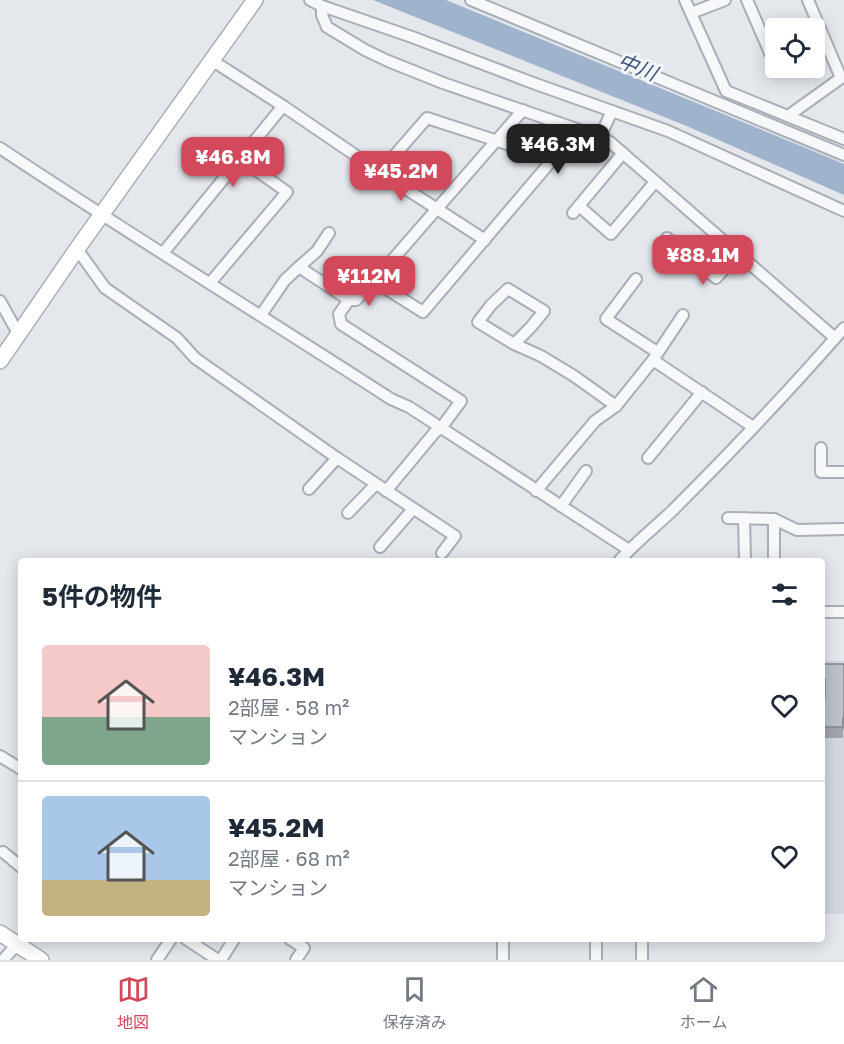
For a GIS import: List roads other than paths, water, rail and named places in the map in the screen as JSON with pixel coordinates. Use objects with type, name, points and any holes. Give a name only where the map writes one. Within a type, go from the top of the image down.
[{"type":"street","points":[[0,361],[255,0]]},
{"type":"street","points":[[309,0],[668,131],[844,211]]},
{"type":"street","points":[[471,0],[844,155]]},
{"type":"street","points":[[685,0],[726,91],[844,139]]},
{"type":"street","points":[[691,13],[725,0]]},
{"type":"street","points":[[747,0],[765,41]]},
{"type":"street","points":[[788,116],[841,78],[808,0]]},
{"type":"street","points":[[322,6],[322,15],[327,27],[388,61],[443,83],[610,142],[835,338]]},
{"type":"street","points":[[213,61],[485,240]]},
{"type":"street","points":[[163,253],[283,106]]},
{"type":"street","points":[[299,267],[349,300],[356,300],[523,110]]},
{"type":"street","points":[[600,137],[612,111]]},
{"type":"street","points":[[374,281],[423,312],[553,159],[427,118],[381,172]]},
{"type":"street","points":[[0,148],[102,216],[391,399],[409,407],[629,550]]},
{"type":"street","points":[[623,153],[576,209],[611,234],[655,182]]},
{"type":"street","points":[[210,283],[287,192],[239,158]]},
{"type":"street","points":[[261,315],[285,280],[317,251],[329,233]]},
{"type":"street","points":[[667,238],[716,278],[738,254]]},
{"type":"street","points":[[77,249],[105,288],[177,338],[195,358],[337,458],[454,536],[442,553]]},
{"type":"street","points":[[636,279],[606,319],[702,392],[753,427]]},
{"type":"street","points":[[514,344],[544,311],[508,289],[491,304],[478,322],[514,344],[541,356],[574,376],[616,406]]},
{"type":"street","points":[[349,300],[339,314],[341,324],[461,401],[441,428],[435,432],[386,491]]},
{"type":"street","points":[[0,301],[19,334]]},
{"type":"street","points":[[536,491],[595,421],[616,406],[683,315]]},
{"type":"street","points":[[622,558],[753,427],[844,328]]},
{"type":"street","points":[[648,458],[702,392]]},
{"type":"street","points":[[821,448],[821,472],[844,472]]},
{"type":"street","points":[[309,489],[337,458]]},
{"type":"street","points":[[561,506],[586,471]]},
{"type":"street","points":[[348,513],[376,484]]},
{"type":"street","points":[[380,547],[412,509]]},
{"type":"street","points":[[728,518],[774,519],[797,530],[844,529]]},
{"type":"street","points":[[744,518],[745,558]]},
{"type":"street","points":[[774,519],[774,558]]},
{"type":"street","points":[[825,612],[844,612]]},
{"type":"street","points":[[0,756],[18,767]]},
{"type":"street","points":[[3,852],[18,864]]},
{"type":"street","points":[[0,933],[18,942]]},
{"type":"street","points":[[3,960],[19,942],[40,960]]},
{"type":"street","points":[[157,960],[169,942]]},
{"type":"street","points":[[191,942],[219,960],[232,942]]},
{"type":"street","points":[[295,942],[304,948],[296,960]]},
{"type":"street","points":[[503,942],[503,960]]},
{"type":"street","points":[[596,942],[596,960]]},
{"type":"street","points":[[642,942],[642,960]]},
{"type":"water","points":[[373,0],[446,0],[801,146],[844,164],[844,195],[689,127]]},
{"type":"water label","name":"中川","points":[[638,66]]}]
